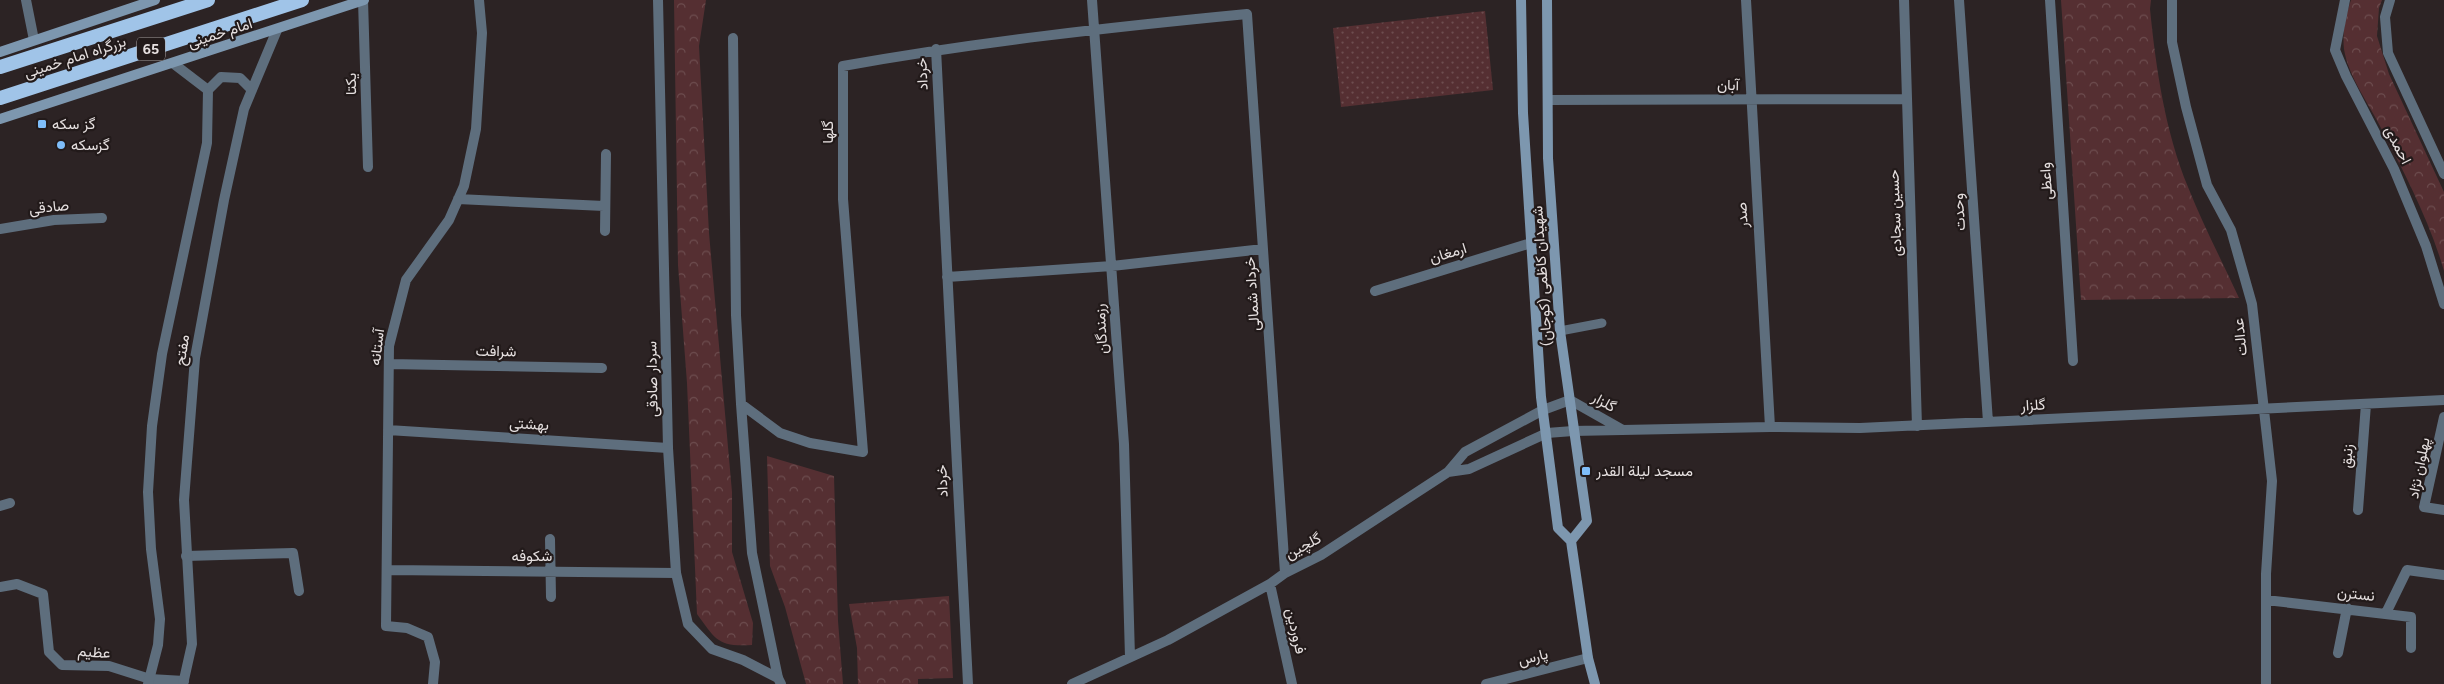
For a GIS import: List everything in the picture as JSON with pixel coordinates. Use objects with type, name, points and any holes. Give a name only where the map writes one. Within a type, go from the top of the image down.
[{"type":"highway","name":"بزرگراه امام خمینی","points":[[0,68],[208,0]]},
{"type":"highway","name":"بزرگراه امام خمینی","points":[[0,98],[302,0]]},
{"type":"main road","points":[[0,52],[155,0]]},
{"type":"main road","name":"امام خمینی","points":[[0,119],[174,64],[364,0]]},
{"type":"main road","name":"شهیدان کاظمی (کوجان)","points":[[1521,0],[1524,112],[1531,243],[1543,410],[1558,528],[1571,541],[1588,658],[1595,684]]},
{"type":"main road","name":"شهیدان کاظمی (کوجان)","points":[[1547,0],[1548,158],[1560,331],[1573,431],[1588,521],[1571,541]]},
{"type":"street","points":[[26,0],[34,40]]},
{"type":"street","name":"یکتا","points":[[364,0],[368,167]]},
{"type":"street","name":"آستانه","points":[[433,684],[434,662],[428,637],[407,628],[386,626],[389,346],[406,280],[449,220],[464,186],[476,128],[482,33],[479,0]]},
{"type":"street","points":[[650,0],[658,17]]},
{"type":"street","name":"سردار صادقی","points":[[658,0],[668,448],[676,572],[688,624],[712,649],[743,660],[779,681]]},
{"type":"street","name":"رزمندگان","points":[[1092,0],[1124,444],[1130,657]]},
{"type":"street","name":"صدر","points":[[1746,0],[1770,427]]},
{"type":"street","name":"حسین سجادی","points":[[1904,0],[1917,426]]},
{"type":"street","name":"وحدت","points":[[1959,0],[1988,422]]},
{"type":"street","name":"واعظی","points":[[2050,0],[2073,361]]},
{"type":"street","name":"عدالت","points":[[2172,0],[2172,42],[2186,107],[2207,185],[2231,230],[2252,304],[2262,409],[2272,482],[2266,600],[2266,684]]},
{"type":"street","name":"احمدی","points":[[2345,0],[2335,50],[2346,76],[2394,169],[2426,246],[2444,304]]},
{"type":"street","name":"احمدی","points":[[2390,0],[2385,17],[2388,53],[2444,174]]},
{"type":"street","name":"گلها","points":[[741,404],[780,433],[810,443],[863,452],[843,200],[843,66],[936,49],[1095,29],[1247,14]]},
{"type":"street","name":"خرداد شمالی","points":[[1247,14],[1285,572]]},
{"type":"street","name":"مفتح","points":[[184,682],[192,644],[184,500],[195,358],[224,200],[244,109],[277,30]]},
{"type":"street","points":[[733,38],[736,315],[741,404],[752,553],[779,681]]},
{"type":"street","name":"خرداد","points":[[936,49],[968,684]]},
{"type":"street","points":[[174,64],[208,90],[221,77],[240,78],[252,90]]},
{"type":"street","name":"مفتح","points":[[149,682],[158,645],[160,619],[151,549],[148,492],[152,426],[162,354],[207,144],[208,90]]},
{"type":"street","name":"آبان","points":[[1548,100],[1907,98]]},
{"type":"street","points":[[606,154],[604,206],[606,231]]},
{"type":"street","points":[[458,199],[604,206]]},
{"type":"street","name":"صادقی","points":[[0,229],[54,220],[102,218]]},
{"type":"street","name":"ارمغان","points":[[1375,291],[1531,243]]},
{"type":"street","points":[[947,277],[1112,266],[1263,249]]},
{"type":"street","name":"شرافت","points":[[389,364],[602,368]]},
{"type":"street","points":[[1448,472],[1465,452],[1543,410],[1570,400]]},
{"type":"street","name":"گلزار","points":[[1570,400],[1624,430]]},
{"type":"street","name":"گلزار","points":[[1547,433],[1770,427],[1860,428],[1917,426],[2444,400]]},
{"type":"street","name":"زنبق","points":[[2358,510],[2366,404]]},
{"type":"street","name":"پهلوان نژاد","points":[[2444,417],[2424,507],[2444,510]]},
{"type":"street","name":"بهشتی","points":[[388,430],[668,448]]},
{"type":"street","name":"گلچین","points":[[1072,684],[1168,640],[1270,584],[1285,572],[1320,555],[1448,472],[1469,469],[1547,433]]},
{"type":"street","points":[[550,539],[551,597]]},
{"type":"street","points":[[186,556],[293,553],[298,590]]},
{"type":"street","name":"شکوفه","points":[[388,570],[676,572]]},
{"type":"street","points":[[2386,613],[2407,570],[2444,575]]},
{"type":"street","name":"عظیم","points":[[0,587],[17,584],[43,594],[49,652],[62,665],[109,666],[149,682],[184,682]]},
{"type":"street","name":"فروردین","points":[[1270,584],[1292,684]]},
{"type":"street","name":"نسترن","points":[[2266,600],[2411,617],[2411,648]]},
{"type":"street","points":[[2338,653],[2347,608]]},
{"type":"street","name":"پارس","points":[[1486,684],[1588,658]]},
{"type":"lane","points":[[1560,331],[1602,323]]},
{"type":"green space","points":[[674,0],[706,0],[699,46],[709,233],[732,492],[732,552],[753,623],[752,645],[732,645],[719,640],[697,614],[687,383],[678,265]]},
{"type":"green space","points":[[2061,0],[2151,0],[2150,9],[2155,54],[2167,122],[2173,144],[2206,229],[2239,298],[2081,300]]},
{"type":"green space","points":[[2351,0],[2382,0],[2379,8],[2377,36],[2389,74],[2444,192],[2444,271],[2432,234],[2416,198],[2381,128],[2354,80],[2346,59],[2344,31]]},
{"type":"green space","points":[[1485,11],[1493,90],[1341,107],[1333,28]]},
{"type":"green space","points":[[767,456],[834,476],[838,621],[843,684],[806,684],[785,607],[770,566]]},
{"type":"green space","points":[[949,596],[953,678],[918,679],[918,684],[858,684],[857,648],[849,604]]},
{"type":"place","name":"گز سکه","points":[[42,124]]},
{"type":"place","name":"گزسکه","points":[[61,145]]},
{"type":"place","name":"مسجد لیلة القدر","points":[[1586,471]]}]
